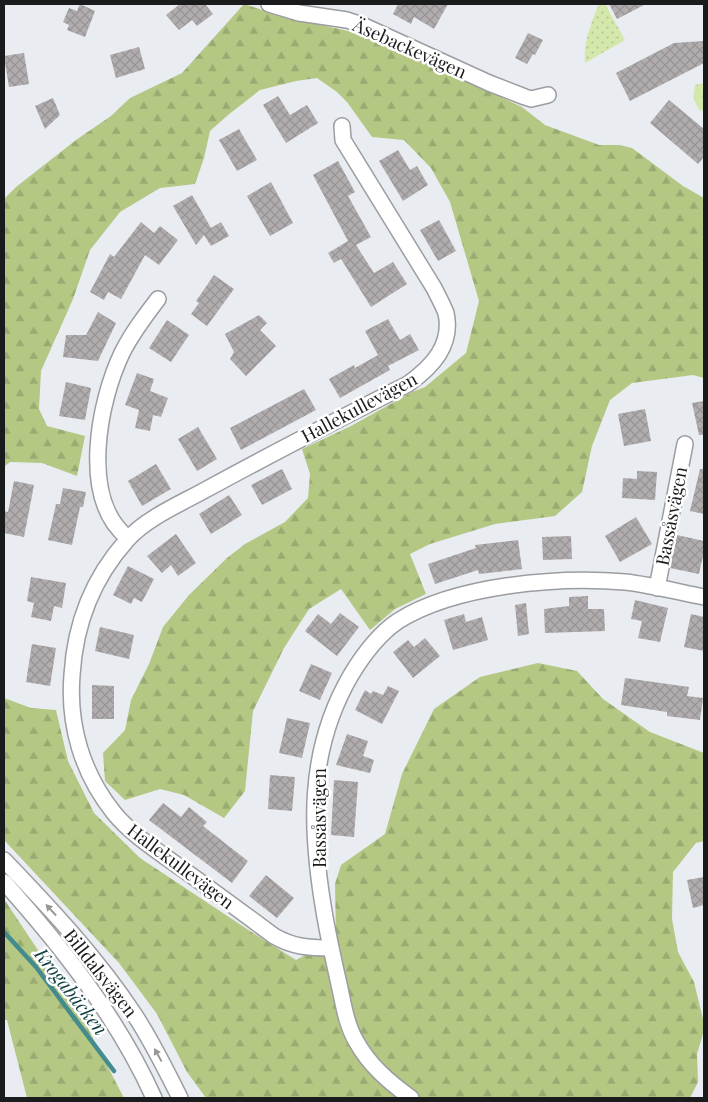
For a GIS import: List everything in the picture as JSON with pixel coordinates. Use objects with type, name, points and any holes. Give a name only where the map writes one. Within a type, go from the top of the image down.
[{"type":"street","name":"Äsebackevägen","points":[[269,4],[299,13],[347,20],[362,25],[489,83],[531,99],[548,95]]},
{"type":"street","name":"Hallekullevägen","points":[[331,948],[307,948],[280,939],[137,836],[115,814],[99,791],[86,767],[76,738],[71,706],[72,666],[82,616],[89,596],[102,573],[128,538],[159,516],[225,479],[408,384],[424,373],[440,355],[446,340],[445,312],[434,288],[343,140],[342,126]]},
{"type":"street","points":[[128,538],[114,524],[105,506],[100,490],[98,447],[102,416],[110,382],[122,353],[136,328],[158,299]]},
{"type":"street","name":"Bassåsvägen","points":[[657,588],[685,444]]},
{"type":"street","name":"Bassåsvägen","points":[[411,1098],[379,1073],[354,1038],[343,1002],[331,948],[318,873],[315,847],[315,804],[318,763],[328,724],[343,689],[359,662],[379,638],[398,622],[428,606],[454,597],[503,586],[596,580],[627,582],[704,597]]},
{"type":"street","name":"Billdalsvägen","points":[[4,860],[59,919],[116,988],[148,1038],[180,1098]]},
{"type":"street","name":"Billdalsvägen","points":[[4,882],[30,912],[91,991],[116,1028],[145,1078],[154,1098]]},
{"type":"green space","points":[[244,4],[277,15],[380,40],[522,107],[545,125],[599,145],[619,145],[632,148],[683,186],[704,198],[704,378],[693,375],[632,383],[610,400],[592,446],[582,492],[555,516],[495,524],[430,544],[410,554],[426,594],[395,609],[370,630],[341,589],[309,609],[284,648],[253,711],[245,791],[224,818],[184,795],[160,789],[125,800],[105,781],[103,753],[125,730],[131,700],[149,664],[163,627],[189,595],[227,558],[245,544],[285,522],[308,498],[310,474],[302,449],[351,426],[412,392],[425,387],[466,353],[479,301],[450,202],[431,168],[404,140],[372,137],[347,102],[337,92],[317,78],[260,90],[210,131],[204,158],[195,184],[160,188],[120,212],[90,250],[73,299],[41,371],[39,409],[47,426],[85,436],[77,476],[42,463],[10,462],[4,467],[4,199],[16,187],[76,140],[111,116],[130,98],[182,73]]},
{"type":"green space","points":[[599,4],[605,4],[625,40],[585,63],[586,40]]},
{"type":"green space","points":[[704,83],[704,110],[700,111],[693,98],[695,85]]},
{"type":"green space","points":[[538,663],[577,671],[603,699],[650,732],[704,753],[704,841],[696,843],[673,872],[672,919],[678,952],[694,982],[704,1023],[704,1030],[697,1054],[698,1082],[690,1098],[206,1098],[187,1072],[157,1014],[119,963],[4,840],[4,698],[31,708],[56,710],[68,761],[94,813],[140,858],[296,960],[336,938],[335,884],[341,865],[385,834],[402,774],[434,709],[480,677]]},
{"type":"green space","points":[[4,899],[81,1015],[124,1098],[27,1098],[7,1020],[4,1020]]},
{"type":"building","points":[[80,4],[95,11],[85,37],[67,30],[69,25],[63,22],[69,8],[77,11]]},
{"type":"building","points":[[180,4],[205,4],[213,14],[197,26],[192,20],[179,30],[166,15]]},
{"type":"building","points":[[398,4],[448,4],[434,29],[414,17],[411,24],[393,14]]},
{"type":"building","points":[[609,4],[646,4],[617,19]]},
{"type":"building","points":[[528,33],[543,40],[535,55],[533,54],[527,64],[515,58]]},
{"type":"building","points":[[704,41],[704,63],[630,101],[616,73],[674,43]]},
{"type":"building","points":[[139,47],[145,69],[116,78],[110,55]]},
{"type":"building","points":[[24,53],[29,84],[9,87],[4,56]]},
{"type":"building","points":[[278,96],[290,115],[307,105],[318,123],[286,143],[263,105]]},
{"type":"building","points":[[53,98],[60,115],[45,129],[35,106]]},
{"type":"building","points":[[669,100],[704,129],[704,157],[698,164],[650,123]]},
{"type":"building","points":[[239,129],[257,160],[237,171],[219,140]]},
{"type":"building","points":[[398,150],[410,170],[417,166],[428,185],[403,201],[379,161]]},
{"type":"building","points":[[338,161],[355,192],[348,196],[371,237],[356,245],[374,273],[393,262],[407,284],[371,307],[341,259],[334,263],[328,253],[348,241],[313,175]]},
{"type":"building","points":[[271,182],[293,223],[270,236],[247,196]]},
{"type":"building","points":[[192,195],[211,228],[221,222],[229,236],[211,246],[204,235],[196,245],[173,206]]},
{"type":"building","points":[[439,220],[456,251],[438,261],[420,230]]},
{"type":"building","points":[[141,222],[154,233],[160,226],[178,240],[159,265],[145,255],[121,299],[108,292],[104,300],[90,292],[110,254],[114,257]]},
{"type":"building","points":[[214,275],[234,289],[207,326],[191,314],[199,303],[196,301]]},
{"type":"building","points":[[98,312],[116,323],[98,361],[63,357],[66,335],[86,335]]},
{"type":"building","points":[[259,315],[267,323],[260,330],[276,346],[246,376],[230,359],[234,352],[225,334]]},
{"type":"building","points":[[388,319],[400,340],[410,334],[419,350],[388,366],[390,370],[340,398],[329,379],[354,365],[355,368],[378,355],[365,331]]},
{"type":"building","points":[[167,320],[189,335],[171,362],[149,348]]},
{"type":"building","points":[[137,373],[154,379],[150,391],[168,398],[161,417],[153,415],[150,431],[135,428],[139,410],[125,405]]},
{"type":"building","points":[[66,382],[91,388],[85,420],[59,416]]},
{"type":"building","points":[[304,389],[316,410],[241,450],[230,428]]},
{"type":"building","points":[[704,401],[704,435],[699,435],[692,403]]},
{"type":"building","points":[[645,409],[651,441],[624,446],[618,414]]},
{"type":"building","points":[[198,427],[217,459],[197,471],[178,439]]},
{"type":"building","points":[[156,464],[171,489],[142,506],[128,481]]},
{"type":"building","points":[[282,469],[292,489],[262,505],[251,485]]},
{"type":"building","points":[[700,469],[704,469],[704,514],[690,511]]},
{"type":"building","points":[[637,471],[657,472],[655,500],[622,498],[623,478],[637,479]]},
{"type":"building","points":[[14,481],[34,485],[24,537],[4,533],[4,511],[8,512]]},
{"type":"building","points":[[63,488],[86,492],[83,507],[80,507],[72,545],[48,540],[56,504],[60,504]]},
{"type":"building","points":[[229,495],[242,515],[211,534],[199,514]]},
{"type":"building","points":[[636,517],[652,544],[620,562],[605,536]]},
{"type":"building","points":[[176,534],[196,563],[178,576],[171,565],[162,573],[147,556]]},
{"type":"building","points":[[677,535],[704,541],[699,574],[670,568]]},
{"type":"building","points":[[571,536],[572,559],[543,560],[542,537]]},
{"type":"building","points":[[518,540],[522,569],[479,574],[478,570],[435,584],[428,564],[476,548],[475,545]]},
{"type":"building","points":[[128,566],[154,579],[142,602],[134,598],[131,604],[113,595]]},
{"type":"building","points":[[31,577],[66,583],[62,608],[54,606],[51,621],[31,617],[34,603],[27,601]]},
{"type":"building","points":[[588,596],[588,609],[604,609],[605,631],[545,633],[544,609],[569,606],[569,597]]},
{"type":"building","points":[[635,600],[668,608],[660,642],[638,638],[642,621],[631,619]]},
{"type":"building","points":[[526,603],[529,634],[518,636],[515,605]]},
{"type":"building","points":[[340,613],[359,627],[337,656],[305,631],[318,614],[331,624]]},
{"type":"building","points":[[464,614],[466,622],[482,617],[488,640],[453,650],[444,620]]},
{"type":"building","points":[[691,614],[704,617],[704,651],[684,647]]},
{"type":"building","points":[[100,627],[134,635],[129,659],[95,651]]},
{"type":"building","points":[[425,638],[440,656],[413,678],[393,652],[408,640],[414,647]]},
{"type":"building","points":[[32,644],[56,648],[50,686],[26,682]]},
{"type":"building","points":[[311,664],[332,673],[320,700],[299,691]]},
{"type":"building","points":[[625,678],[689,687],[687,696],[703,698],[700,720],[667,716],[667,712],[621,705]]},
{"type":"building","points":[[92,685],[114,686],[114,719],[92,719]]},
{"type":"building","points":[[388,686],[399,691],[382,724],[355,710],[365,690],[371,694],[373,691],[383,695]]},
{"type":"building","points":[[287,718],[310,723],[302,758],[279,753]]},
{"type":"building","points":[[347,734],[368,741],[363,756],[374,760],[370,773],[336,765]]},
{"type":"building","points":[[270,775],[295,777],[292,811],[268,809]]},
{"type":"building","points":[[334,780],[358,782],[354,837],[331,835]]},
{"type":"building","points":[[163,803],[181,817],[189,807],[207,822],[203,826],[248,861],[232,883],[149,820]]},
{"type":"building","points":[[266,875],[294,898],[277,918],[249,896]]},
{"type":"building","points":[[704,877],[704,905],[693,908],[687,880]]},
{"type":"waterway","name":"Krogabäcken","points":[[4,932],[36,967],[114,1071]]}]
